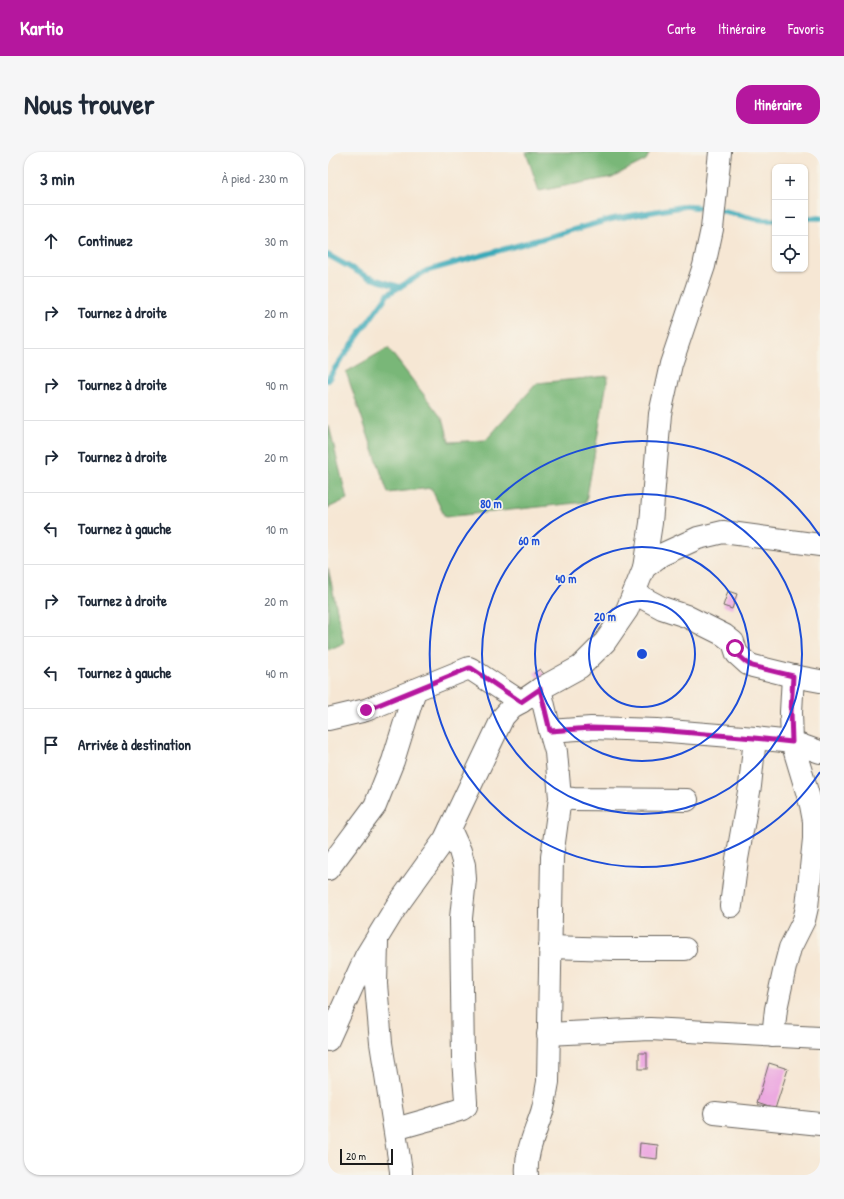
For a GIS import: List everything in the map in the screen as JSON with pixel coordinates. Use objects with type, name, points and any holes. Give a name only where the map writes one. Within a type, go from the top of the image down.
[{"type":"street","points":[[328,1040],[366,956],[396,906],[445,839],[503,717],[512,707],[540,689],[580,667],[605,642],[627,610],[644,568],[651,523],[660,414],[671,364],[704,266],[712,230],[720,152]]},
{"type":"street","points":[[644,568],[661,555],[698,538],[723,532],[820,545]]},
{"type":"street","points":[[634,593],[662,608],[686,616],[724,635],[733,642],[737,654],[752,666],[820,681]]},
{"type":"street","points":[[328,719],[366,710],[471,668],[521,702]]},
{"type":"street","points":[[774,1036],[776,1009],[785,967],[790,948],[804,920],[807,907],[814,839],[814,821],[811,805],[792,742],[791,712],[793,676]]},
{"type":"street","points":[[527,1175],[527,1154],[546,1098],[548,1082],[552,856],[560,798],[556,752],[540,689]]},
{"type":"street","points":[[328,869],[375,806],[393,761],[415,690]]},
{"type":"street","points":[[550,731],[591,728],[657,730],[792,742],[820,752]]},
{"type":"street","points":[[731,906],[737,859],[750,786],[754,738]]},
{"type":"street","points":[[560,798],[687,800]]},
{"type":"street","points":[[395,1129],[462,1109],[466,1106],[462,1058],[461,926],[465,879],[464,865],[460,851],[450,829]]},
{"type":"street","points":[[377,938],[376,984],[381,1043],[401,1175]]},
{"type":"street","points":[[550,947],[684,949]]},
{"type":"street","points":[[548,1034],[650,1029],[820,1038]]},
{"type":"street","points":[[715,1113],[820,1124]]},
{"type":"green space","points":[[526,152],[650,152],[646,160],[612,177],[539,191]]},
{"type":"green space","points":[[388,348],[444,421],[449,442],[486,440],[537,383],[608,376],[586,502],[445,517],[431,488],[388,493],[346,372]]},
{"type":"green space","points":[[328,426],[347,499],[328,508]]},
{"type":"green space","points":[[328,568],[344,643],[328,650]]},
{"type":"building","points":[[728,591],[737,594],[732,609],[723,606]]},
{"type":"building","points":[[540,669],[547,678],[541,682],[534,673]]},
{"type":"building","points":[[639,1053],[647,1053],[647,1069],[639,1069]]},
{"type":"building","points":[[769,1063],[788,1069],[775,1109],[757,1103]]},
{"type":"building","points":[[640,1143],[658,1145],[657,1159],[639,1157]]},
{"type":"waterway","points":[[328,380],[388,294],[426,271],[612,219],[686,206],[710,209]]},
{"type":"waterway","points":[[719,210],[754,219],[772,220]]},
{"type":"waterway","points":[[808,218],[820,218]]},
{"type":"waterway","points":[[328,255],[367,277],[400,287]]},
{"type":"route","points":[[366,710],[471,668],[521,702],[540,689],[550,731],[591,728],[657,730],[792,742],[791,712],[793,676],[752,666],[737,654],[735,648]]}]
